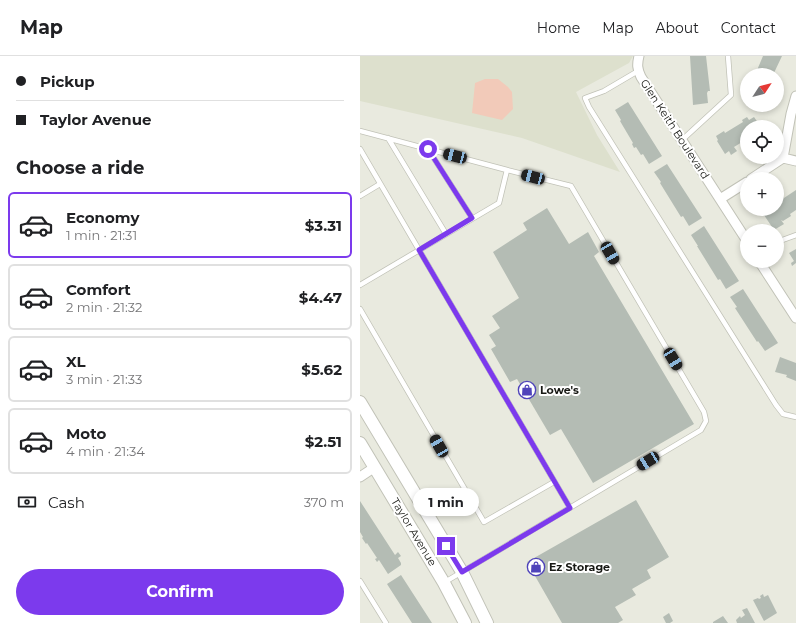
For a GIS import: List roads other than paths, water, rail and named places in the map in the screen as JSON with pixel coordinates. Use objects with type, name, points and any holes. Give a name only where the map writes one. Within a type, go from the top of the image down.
[{"type":"main road","name":"Taylor Avenue","points":[[360,402],[462,572],[487,623]]},
{"type":"main road","name":"Taylor Avenue","points":[[360,443],[444,583],[465,623]]},
{"type":"street","name":"Glen Keith Boulevard","points":[[639,56],[637,64],[638,71],[740,230]]},
{"type":"street","points":[[784,152],[796,96]]},
{"type":"street","points":[[784,158],[796,161]]},
{"type":"street","points":[[762,172],[774,164]]},
{"type":"street","points":[[720,199],[740,186]]},
{"type":"street","points":[[764,268],[796,318]]},
{"type":"street","points":[[360,477],[375,467]]},
{"type":"lane","points":[[682,140],[731,96],[728,56]]},
{"type":"lane","points":[[638,71],[604,91],[585,98],[589,107],[776,405],[783,414],[796,417]]},
{"type":"lane","points":[[360,131],[571,186],[704,412],[706,421],[701,430],[444,583]]},
{"type":"lane","points":[[388,138],[446,234]]},
{"type":"lane","points":[[360,149],[570,508]]},
{"type":"lane","points":[[428,149],[472,218]]},
{"type":"lane","points":[[360,285],[499,203],[507,170]]},
{"type":"lane","points":[[360,196],[380,184]]},
{"type":"lane","points":[[784,239],[796,235]]},
{"type":"lane","points":[[360,309],[484,522],[554,482]]},
{"type":"lane","points":[[360,581],[386,623]]},
{"type":"place","name":"Lowe's","points":[[527,390]]},
{"type":"place","name":"Ez Storage","points":[[536,567]]}]
